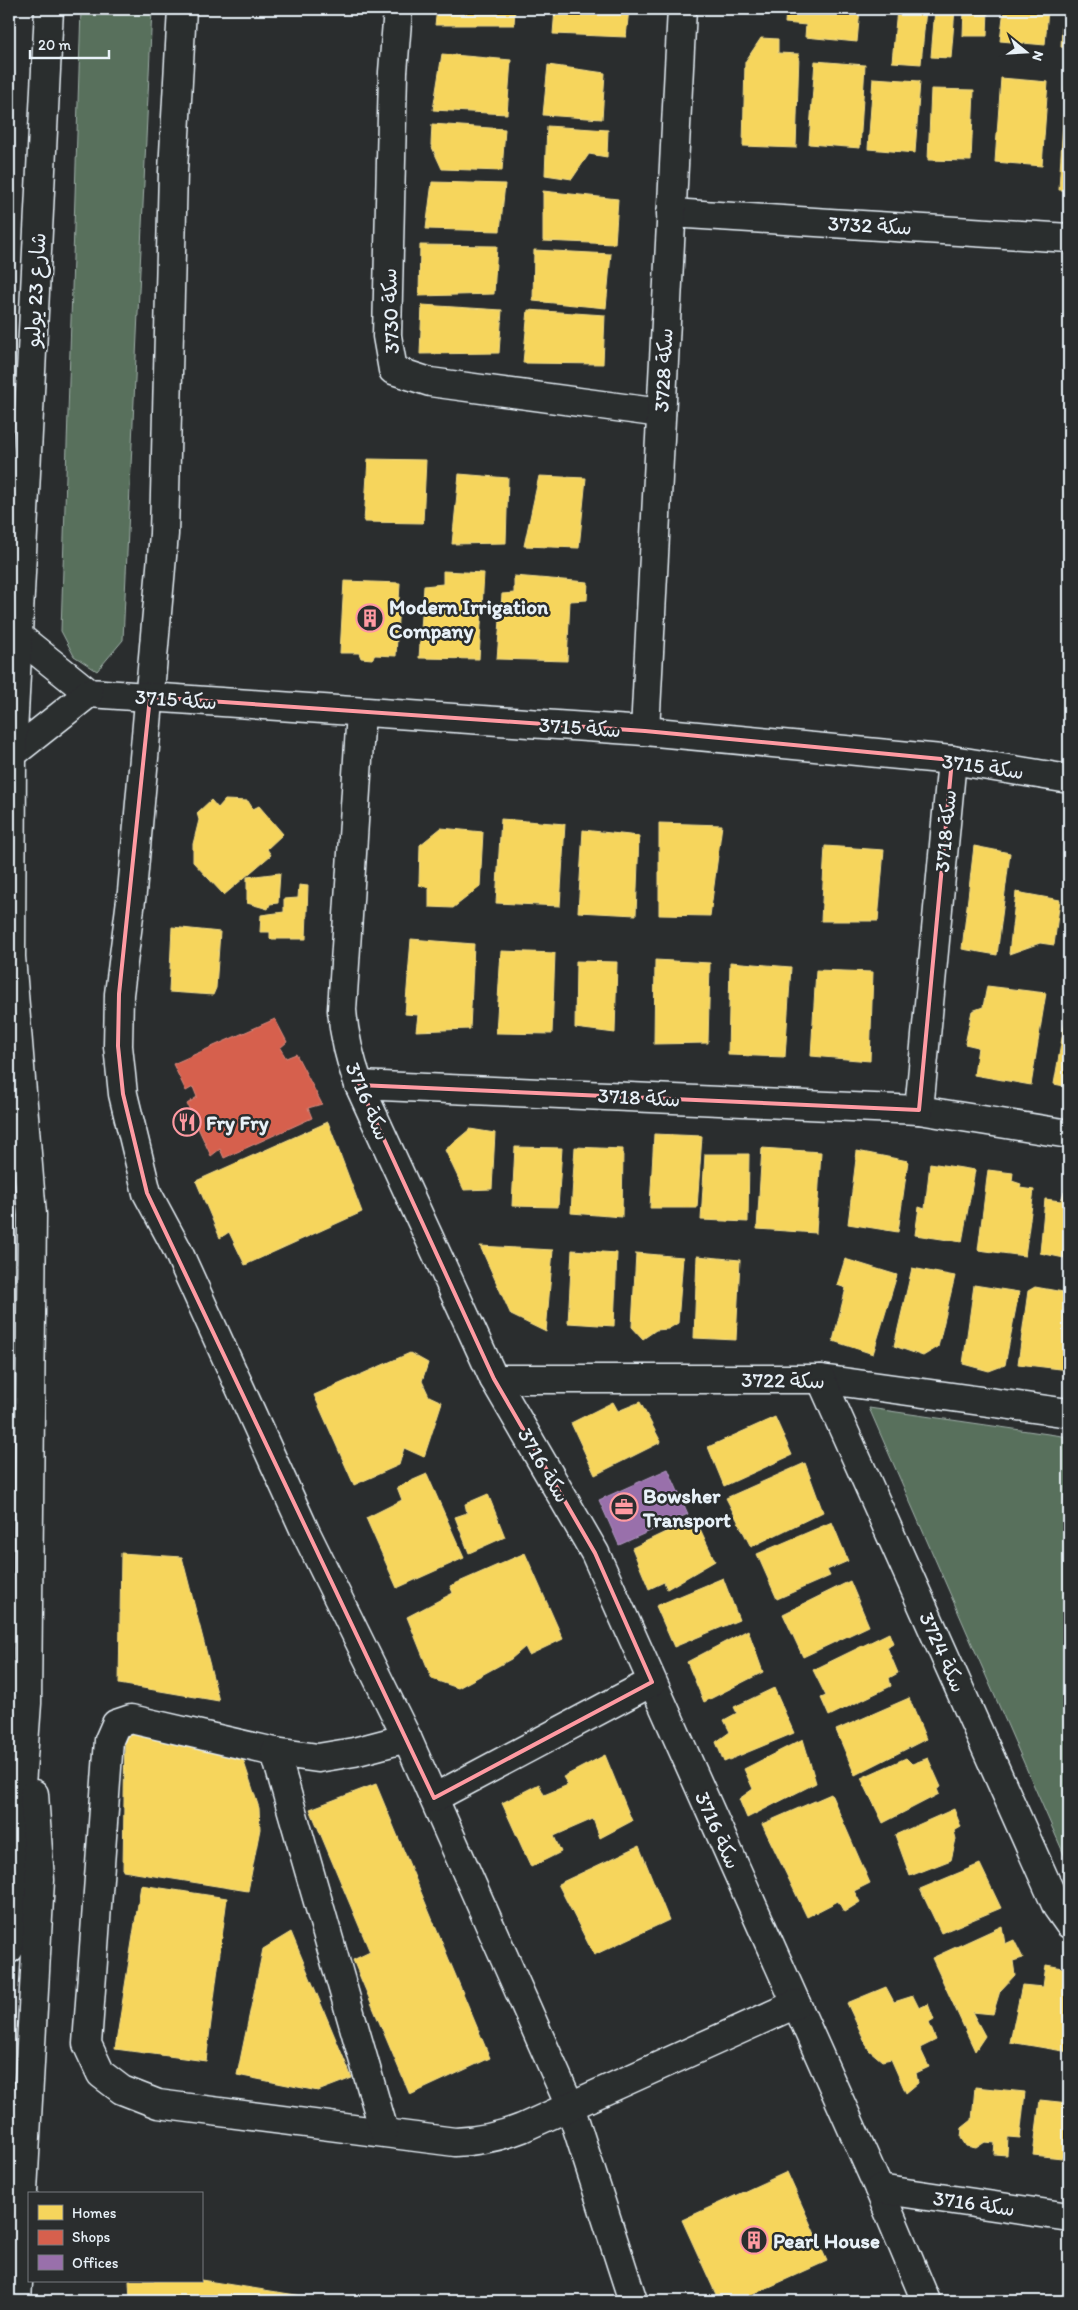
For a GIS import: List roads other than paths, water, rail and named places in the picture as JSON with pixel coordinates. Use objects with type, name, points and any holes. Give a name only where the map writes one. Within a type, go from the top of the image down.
[{"type":"street","name":"شارع 23 يوليو","points":[[9,1949],[27,1703],[32,1215],[11,956],[12,754],[49,9]]},
{"type":"street","points":[[182,9],[172,171],[164,534],[132,892],[119,994],[118,1046],[123,1094],[147,1193],[176,1247],[305,1531],[407,1738],[570,2106],[633,2301]]},
{"type":"street","name":"سكة 3730","points":[[398,9],[393,72],[387,336],[393,370],[430,382],[661,413]]},
{"type":"street","name":"سكة 3728","points":[[646,731],[682,9]]},
{"type":"street","name":"سكة 3732","points":[[671,214],[1069,238]]},
{"type":"street","points":[[12,754],[89,693],[18,636]]},
{"type":"street","name":"سكة 3715","points":[[89,693],[646,731],[952,760],[1069,779]]},
{"type":"street","name":"سكة 3716","points":[[361,712],[342,1010],[343,1033],[359,1085],[494,1379],[595,1553],[879,2189],[926,2301]]},
{"type":"street","name":"سكة 3718","points":[[919,1110],[952,760]]},
{"type":"street","name":"سكة 3718","points":[[359,1085],[919,1110],[1069,1134]]},
{"type":"street","name":"سكة 3722","points":[[494,1379],[821,1379],[1069,1413]]},
{"type":"street","name":"سكة 3724","points":[[821,1379],[1053,1898],[1069,1924]]},
{"type":"street","points":[[434,1798],[652,1682]]},
{"type":"street","points":[[17,2301],[40,1880],[27,1703]]},
{"type":"street","points":[[407,1738],[354,1752],[318,1758],[275,1752],[131,1719],[116,1724],[110,1740],[87,2044],[101,2074],[122,2090],[158,2104],[455,2142],[478,2141],[501,2136],[796,2004]]},
{"type":"street","points":[[275,1752],[384,2132]]},
{"type":"street","name":"سكة 3716","points":[[879,2189],[1069,2217]]},
{"type":"place","name":"Modern Irrigation Company","points":[[370,618]]},
{"type":"place","name":"Fry Fry","points":[[187,1122]]},
{"type":"place","name":"Bowsher Transport","points":[[624,1507]]},
{"type":"place","name":"Pearl House","points":[[754,2240]]}]
